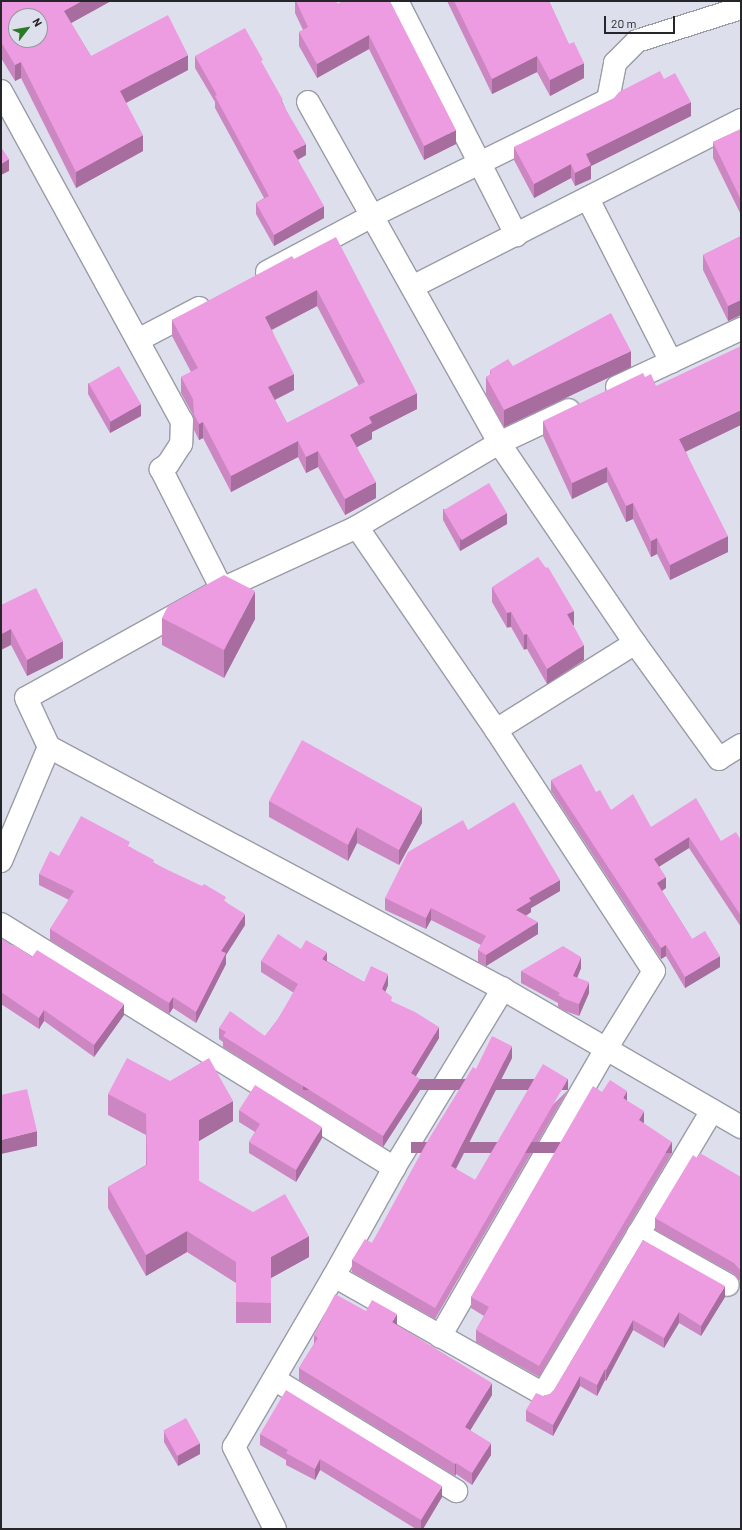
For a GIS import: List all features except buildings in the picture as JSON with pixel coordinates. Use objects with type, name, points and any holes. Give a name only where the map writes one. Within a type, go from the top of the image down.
[{"type":"street","points":[[397,1],[478,164],[516,235]]},
{"type":"street","points":[[249,282],[372,216],[608,100],[615,63],[637,41],[741,8],[738,1]]},
{"type":"street","points":[[1,91],[182,421],[181,444],[168,464],[161,469],[222,589]]},
{"type":"street","points":[[308,102],[499,443],[635,643],[719,758],[741,745]]},
{"type":"street","points":[[412,287],[741,120]]},
{"type":"street","points":[[588,198],[671,362]]},
{"type":"street","points":[[138,340],[214,300]]},
{"type":"street","points":[[741,329],[499,443],[357,527],[222,589],[26,698],[49,747],[503,990],[741,1127]]},
{"type":"street","points":[[357,527],[496,730],[654,971],[606,1049],[440,1336]]},
{"type":"street","points":[[496,730],[635,643]]},
{"type":"street","points":[[1,861],[49,747]]},
{"type":"street","points":[[1,924],[394,1168]]},
{"type":"street","points":[[275,1529],[234,1447],[334,1276],[394,1168],[503,990]]},
{"type":"street","points":[[334,1276],[543,1394],[712,1110]]},
{"type":"street","points":[[638,1234],[728,1285]]},
{"type":"street","points":[[274,1379],[456,1491]]}]
